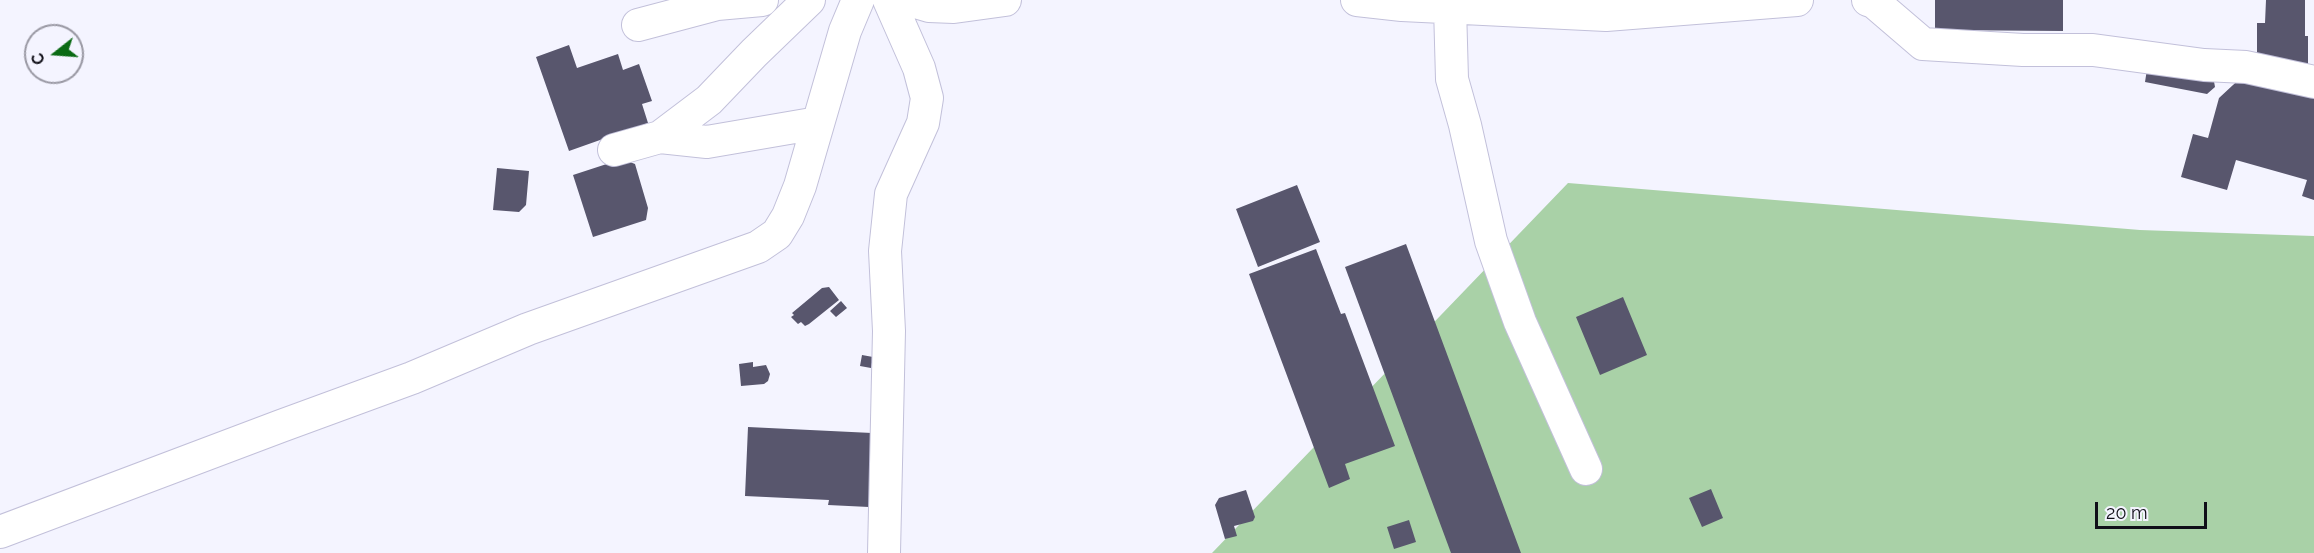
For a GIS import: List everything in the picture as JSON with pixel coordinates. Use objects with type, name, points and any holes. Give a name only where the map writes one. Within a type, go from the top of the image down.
[{"type":"street","points":[[638,25],[717,4],[762,0]]},
{"type":"street","points":[[614,150],[660,137],[709,100],[754,52],[809,0]]},
{"type":"street","points":[[0,532],[412,378],[528,329],[758,247],[777,234],[788,216],[800,186],[844,32],[858,0]]},
{"type":"street","points":[[884,553],[889,331],[885,251],[891,194],[923,123],[927,98],[919,68],[889,0]]},
{"type":"street","points":[[909,0],[929,6],[954,7],[1005,0]]},
{"type":"street","points":[[1357,0],[1606,15],[1797,0]]},
{"type":"street","points":[[1868,0],[1874,2],[1923,44],[2023,50],[2093,50],[2204,65],[2246,67],[2314,82]]},
{"type":"street","points":[[1450,7],[1452,79],[1465,125],[1491,241],[1520,322],[1586,469]]},
{"type":"street","points":[[660,137],[707,142],[818,123]]},
{"type":"green space","points":[[1568,183],[2140,230],[2314,236],[2314,553],[1212,553]]},
{"type":"building","points":[[1935,0],[2063,0],[2063,31],[1935,30]]},
{"type":"building","points":[[2266,0],[2305,0],[2308,69],[2257,69],[2257,23],[2265,23]]},
{"type":"building","points":[[569,45],[577,68],[618,54],[623,70],[639,64],[652,101],[642,104],[648,123],[569,151],[536,57]]},
{"type":"building","points":[[2148,63],[2213,76],[2215,87],[2207,94],[2145,82]]},
{"type":"building","points":[[2247,72],[2314,91],[2314,200],[2302,196],[2307,180],[2236,160],[2227,190],[2181,177],[2193,134],[2208,138],[2219,98]]},
{"type":"building","points":[[622,159],[635,164],[648,208],[646,220],[593,237],[573,175]]},
{"type":"building","points":[[497,168],[529,171],[526,205],[519,212],[493,210]]},
{"type":"building","points":[[1297,185],[1320,242],[1258,267],[1236,209]]},
{"type":"building","points":[[1406,244],[1521,553],[1451,553],[1345,267]]},
{"type":"building","points":[[1316,249],[1341,314],[1345,313],[1395,446],[1345,464],[1350,479],[1329,488],[1249,274]]},
{"type":"building","points":[[829,287],[839,300],[809,324],[805,326],[801,322],[798,324],[791,317],[794,315],[792,313],[822,288]]},
{"type":"building","points":[[1623,297],[1647,355],[1600,375],[1576,317]]},
{"type":"building","points":[[841,301],[847,308],[836,317],[830,311]]},
{"type":"building","points":[[862,355],[873,357],[871,368],[860,366]]},
{"type":"building","points":[[753,362],[753,367],[766,365],[770,374],[768,381],[764,384],[741,386],[739,364]]},
{"type":"building","points":[[748,427],[872,433],[869,507],[828,505],[829,500],[745,496]]},
{"type":"building","points":[[1711,489],[1723,518],[1702,527],[1689,498]]},
{"type":"building","points":[[1246,490],[1255,517],[1253,521],[1234,526],[1237,536],[1225,539],[1215,505],[1219,498]]},
{"type":"building","points":[[1409,520],[1416,542],[1394,549],[1387,527]]}]
